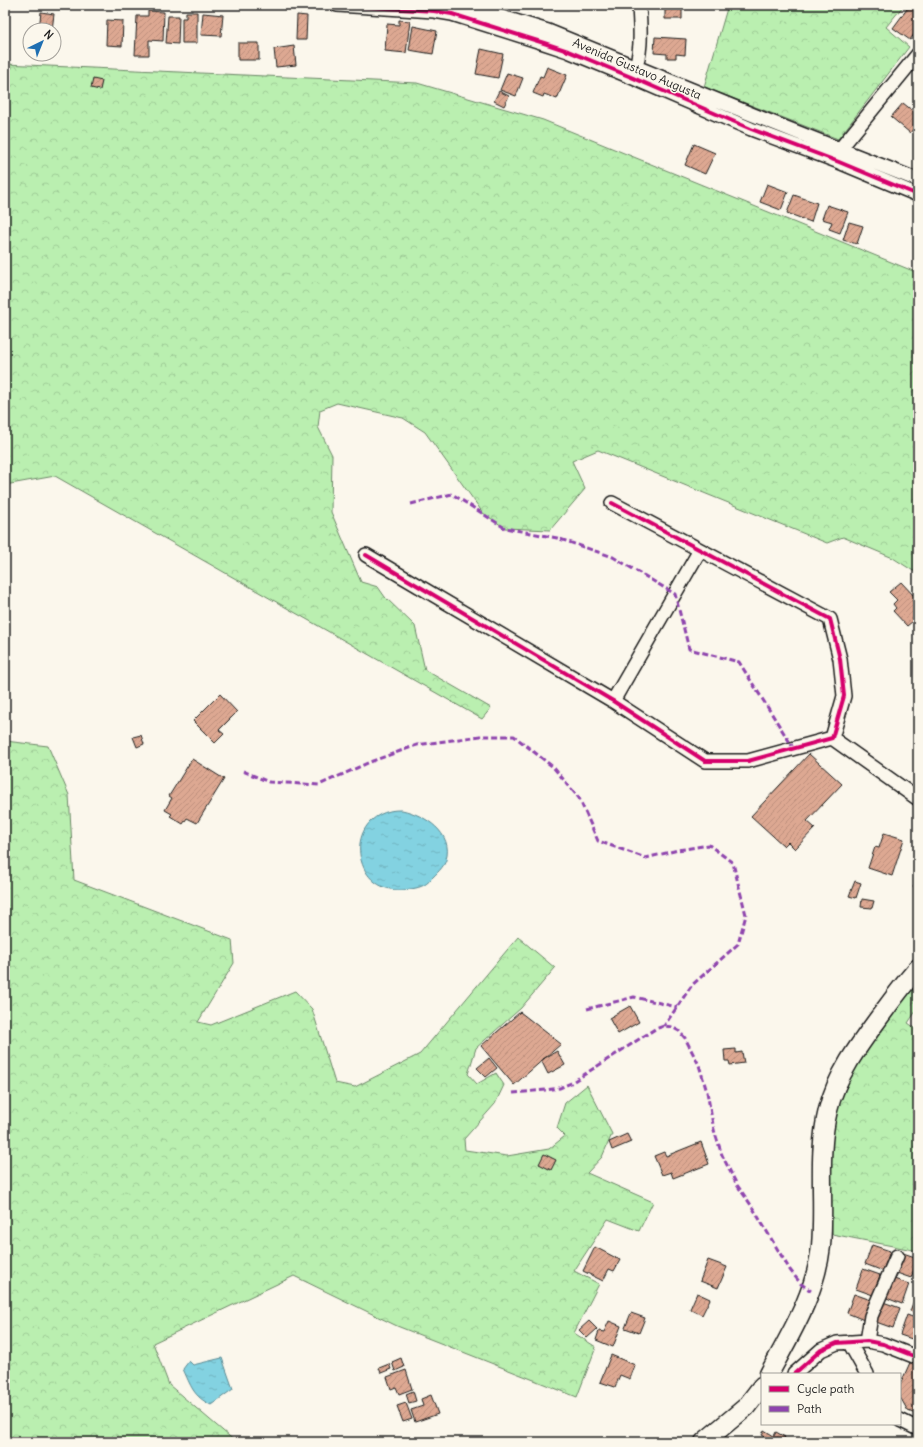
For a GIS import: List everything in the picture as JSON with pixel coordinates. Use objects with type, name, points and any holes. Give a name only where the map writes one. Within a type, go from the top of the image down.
[{"type":"main road","points":[[770,1373],[811,1291],[817,1268],[822,1228],[822,1142],[828,1109],[838,1081],[864,1037],[918,968]]},
{"type":"main road","points":[[704,1442],[746,1407],[761,1387]]},
{"type":"street","name":"Avenida Gustavo Augusta","points":[[337,5],[434,10],[452,14],[634,72],[751,114],[918,180]]},
{"type":"street","name":"Avenida Gustavo Augusta","points":[[462,5],[548,30],[751,129],[839,162],[918,195]]},
{"type":"street","points":[[634,72],[640,50],[639,5]]},
{"type":"street","points":[[840,149],[918,54]]},
{"type":"street","points":[[612,503],[830,619],[840,659],[844,696],[832,738]]},
{"type":"street","points":[[613,701],[700,550]]},
{"type":"street","points":[[366,556],[613,701],[705,762],[748,761],[832,738]]},
{"type":"street","points":[[832,738],[918,799]]},
{"type":"street","points":[[867,1340],[871,1316],[897,1256]]},
{"type":"street","points":[[795,1373],[821,1350],[837,1343],[867,1340],[883,1344],[916,1357],[918,1356]]},
{"type":"street","points":[[849,1342],[866,1373]]},
{"type":"street","points":[[746,1407],[761,1399]]},
{"type":"street","points":[[901,1420],[918,1429]]},
{"type":"green space","points":[[728,5],[904,5],[886,27],[909,47],[838,139],[704,87]]},
{"type":"green space","points":[[5,64],[417,83],[543,120],[918,273],[918,574],[893,558],[843,537],[827,543],[598,450],[572,461],[585,489],[550,530],[505,528],[483,513],[425,432],[403,418],[337,403],[320,410],[318,427],[332,455],[331,512],[361,582],[378,587],[385,597],[415,626],[425,670],[491,708],[482,719],[55,476],[5,485]]},
{"type":"green space","points":[[5,741],[48,746],[69,795],[74,880],[232,940],[234,963],[198,1022],[211,1025],[295,991],[312,1009],[335,1083],[355,1087],[420,1054],[518,937],[555,968],[521,1008],[476,1048],[468,1074],[477,1084],[496,1073],[504,1085],[495,1104],[464,1139],[465,1150],[507,1156],[549,1149],[565,1136],[557,1128],[565,1103],[587,1085],[612,1134],[602,1157],[587,1173],[653,1202],[639,1231],[608,1219],[574,1271],[599,1284],[574,1333],[596,1347],[577,1397],[397,1326],[294,1276],[153,1343],[169,1385],[236,1442],[5,1442]]},
{"type":"green space","points":[[918,981],[918,1008],[908,1023],[918,1030],[918,1251],[832,1234],[829,1145],[836,1112],[851,1076],[871,1043]]},
{"type":"water","points":[[402,810],[420,816],[436,827],[446,842],[446,860],[440,870],[422,886],[413,889],[391,889],[376,883],[366,872],[361,858],[360,843],[365,829],[374,818],[390,811]]},
{"type":"water","points":[[222,1358],[233,1389],[211,1405],[196,1394],[183,1369],[189,1361],[193,1365]]},
{"type":"building","points":[[665,5],[682,5],[682,19],[665,19]]},
{"type":"building","points":[[910,5],[918,5],[918,29],[910,40],[893,28]]},
{"type":"building","points":[[148,11],[164,12],[163,41],[149,40],[149,55],[135,55],[137,16],[148,16]]},
{"type":"building","points":[[41,12],[54,14],[53,22],[40,22]]},
{"type":"building","points":[[186,12],[197,12],[197,43],[182,43],[182,18],[186,18]]},
{"type":"building","points":[[203,13],[223,15],[221,36],[201,35]]},
{"type":"building","points":[[297,15],[307,16],[306,40],[296,40]]},
{"type":"building","points":[[168,16],[179,16],[178,44],[166,43]]},
{"type":"building","points":[[107,20],[123,21],[122,46],[106,45]]},
{"type":"building","points":[[399,20],[410,21],[406,53],[385,51],[387,24],[399,25]]},
{"type":"building","points":[[413,26],[437,31],[433,54],[409,50]]},
{"type":"building","points":[[655,37],[686,39],[685,55],[676,54],[676,58],[667,58],[667,54],[654,53]]},
{"type":"building","points":[[238,43],[259,43],[259,60],[238,60]]},
{"type":"building","points":[[294,46],[296,65],[276,67],[274,49]]},
{"type":"building","points":[[481,49],[503,54],[498,78],[476,74]]},
{"type":"building","points":[[547,67],[567,75],[557,99],[544,94],[543,97],[533,93],[540,76],[543,77]]},
{"type":"building","points":[[507,73],[523,78],[516,96],[500,90]]},
{"type":"building","points":[[93,79],[102,81],[100,90],[91,88]]},
{"type":"building","points":[[499,91],[509,96],[504,106],[494,101]]},
{"type":"building","points":[[903,103],[918,115],[918,123],[910,133],[891,117]]},
{"type":"building","points":[[694,144],[715,153],[705,174],[685,165]]},
{"type":"building","points":[[767,184],[788,192],[781,210],[760,202]]},
{"type":"building","points":[[794,195],[817,203],[811,222],[787,213]]},
{"type":"building","points":[[827,205],[848,212],[840,233],[829,229],[832,222],[822,219]]},
{"type":"building","points":[[849,222],[863,226],[857,244],[843,240]]},
{"type":"building","points":[[901,582],[915,597],[912,600],[918,606],[918,617],[907,626],[893,611],[896,608],[893,604],[897,600],[889,592]]},
{"type":"building","points":[[220,694],[237,712],[219,730],[224,734],[215,743],[193,721]]},
{"type":"building","points":[[141,735],[144,744],[137,747],[133,737]]},
{"type":"building","points":[[809,754],[842,784],[807,821],[815,828],[795,849],[788,842],[784,846],[751,816]]},
{"type":"building","points":[[192,759],[224,779],[197,823],[187,818],[183,824],[170,816],[172,814],[165,810],[172,798],[169,796]]},
{"type":"building","points":[[884,833],[904,839],[892,876],[868,868],[875,847],[879,848]]},
{"type":"building","points":[[855,881],[861,883],[856,898],[849,896]]},
{"type":"building","points":[[918,881],[918,890],[913,886]]},
{"type":"building","points":[[862,899],[874,901],[872,908],[861,907]]},
{"type":"building","points":[[630,1006],[639,1022],[618,1034],[609,1018]]},
{"type":"building","points":[[520,1012],[561,1044],[514,1085],[481,1046]]},
{"type":"building","points":[[736,1049],[736,1053],[742,1052],[744,1063],[730,1065],[729,1061],[725,1061],[724,1050]]},
{"type":"building","points":[[557,1051],[565,1065],[548,1074],[541,1060]]},
{"type":"building","points":[[489,1058],[497,1068],[486,1077],[477,1068]]},
{"type":"building","points":[[627,1134],[631,1142],[612,1150],[609,1142]]},
{"type":"building","points":[[701,1142],[709,1164],[673,1178],[671,1172],[662,1175],[654,1156],[664,1152],[666,1156]]},
{"type":"building","points":[[544,1154],[556,1160],[551,1170],[539,1164]]},
{"type":"building","points":[[872,1245],[890,1251],[883,1271],[865,1264]]},
{"type":"building","points":[[595,1247],[620,1260],[614,1271],[609,1269],[603,1281],[583,1271]]},
{"type":"building","points":[[900,1252],[918,1258],[911,1278],[894,1272]]},
{"type":"building","points":[[708,1260],[727,1267],[718,1288],[700,1281]]},
{"type":"building","points":[[863,1269],[880,1275],[873,1295],[856,1289]]},
{"type":"building","points":[[891,1278],[909,1284],[902,1304],[884,1297]]},
{"type":"building","points":[[918,1292],[918,1314],[910,1311]]},
{"type":"building","points":[[697,1293],[710,1299],[702,1315],[690,1309]]},
{"type":"building","points":[[854,1294],[871,1300],[864,1320],[847,1313]]},
{"type":"building","points":[[883,1302],[900,1308],[893,1328],[876,1322]]},
{"type":"building","points":[[631,1313],[645,1318],[639,1333],[625,1328]]},
{"type":"building","points":[[907,1315],[918,1319],[918,1341],[900,1335]]},
{"type":"building","points":[[589,1321],[597,1329],[587,1338],[579,1330]]},
{"type":"building","points":[[609,1321],[621,1326],[613,1347],[596,1340],[599,1331],[604,1332]]},
{"type":"building","points":[[611,1355],[635,1365],[630,1379],[620,1375],[615,1387],[600,1382]]},
{"type":"building","points":[[401,1358],[404,1367],[395,1371],[392,1362]]},
{"type":"building","points":[[912,1358],[918,1361],[918,1415],[908,1411],[901,1399],[901,1383]]},
{"type":"building","points":[[389,1364],[391,1369],[381,1373],[379,1368]]},
{"type":"building","points":[[406,1370],[412,1389],[399,1394],[396,1387],[391,1389],[387,1377]]},
{"type":"building","points":[[413,1391],[416,1401],[409,1403],[406,1394]]},
{"type":"building","points":[[431,1395],[438,1414],[415,1422],[411,1410],[423,1406],[421,1399]]},
{"type":"building","points":[[406,1403],[412,1419],[403,1422],[397,1406]]},
{"type":"building","points":[[764,1430],[774,1436],[776,1432],[785,1437],[782,1442],[767,1442],[769,1439],[762,1435]]},
{"type":"marked path","points":[[411,504],[452,494],[505,528],[557,538],[613,557],[675,594],[689,649],[739,662],[794,749]]},
{"type":"marked path","points":[[243,771],[269,782],[319,785],[370,762],[417,745],[480,736],[514,736],[553,767],[579,798],[598,841],[646,858],[678,850],[709,845],[733,863],[746,915],[738,944],[692,985],[664,1026]]},
{"type":"marked path","points":[[587,1009],[634,997],[677,1007]]},
{"type":"marked path","points":[[513,1093],[560,1088],[571,1083],[655,1029],[664,1026],[672,1027],[679,1031],[685,1038],[699,1065],[707,1092],[714,1130],[722,1155],[737,1185],[751,1205],[790,1270],[801,1284],[811,1291]]},
{"type":"cycle path","points":[[337,5],[434,11],[452,14],[544,43],[568,51],[631,77],[751,129],[839,162],[918,195]]},
{"type":"cycle path","points":[[366,555],[613,701],[705,761],[748,761],[832,738],[844,696],[840,659],[830,619],[612,503]]},
{"type":"cycle path","points":[[795,1373],[821,1350],[837,1343],[867,1341],[883,1344],[916,1357],[918,1356]]}]
